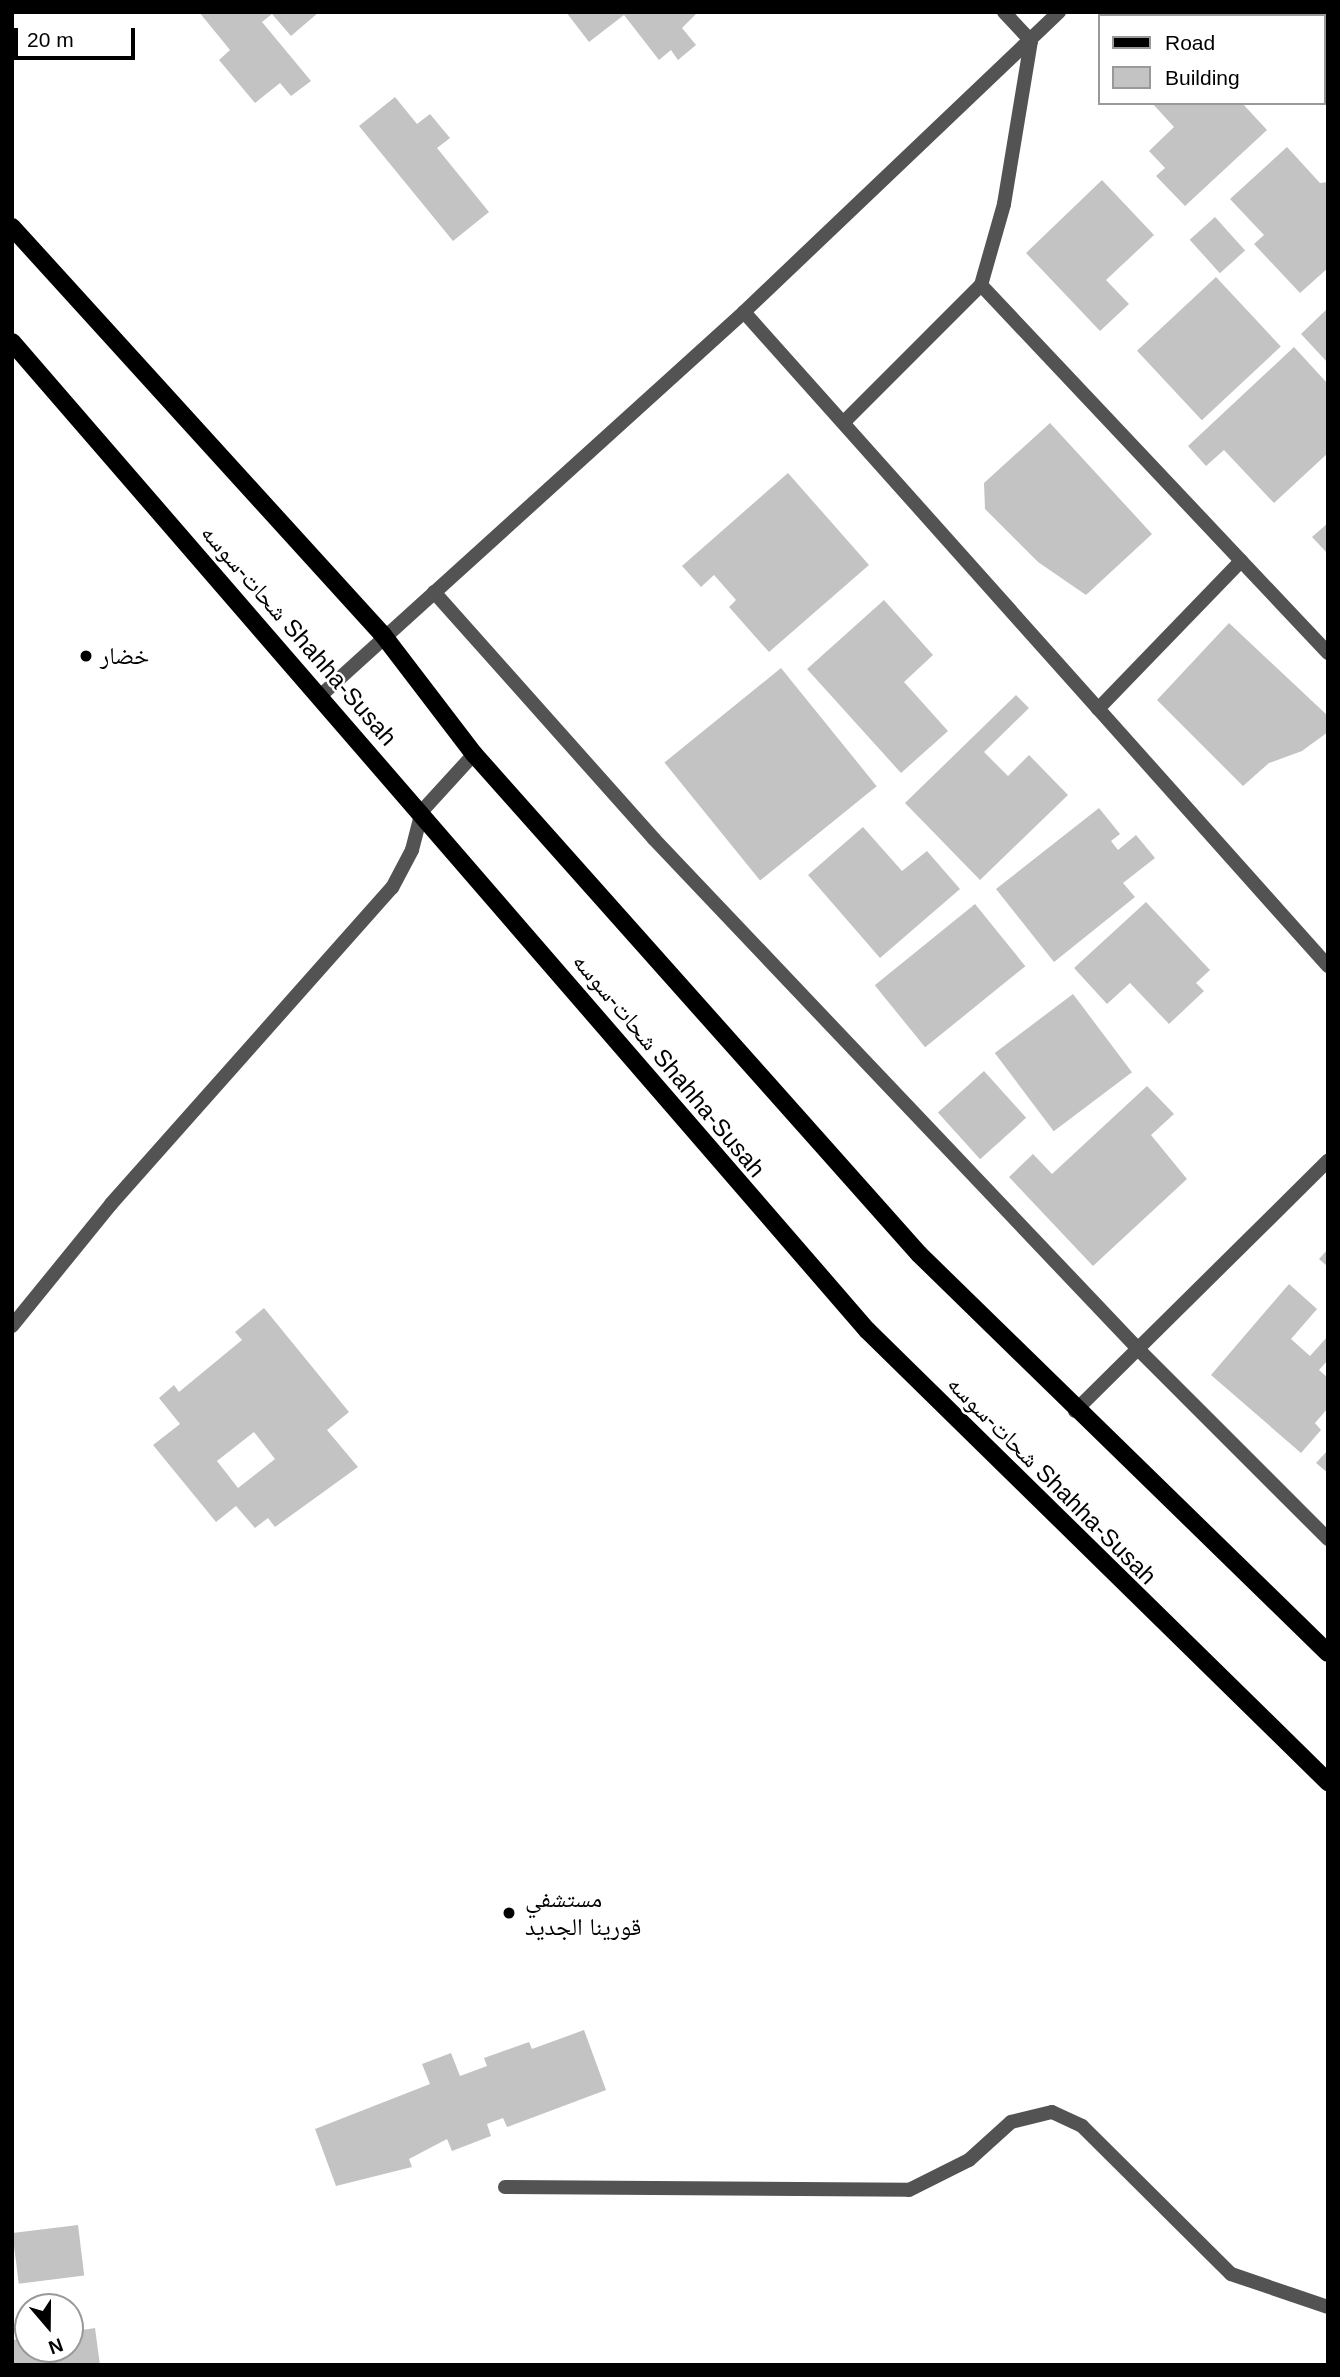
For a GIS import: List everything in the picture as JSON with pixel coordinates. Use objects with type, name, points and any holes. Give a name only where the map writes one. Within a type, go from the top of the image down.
[{"type":"main road","points":[[12,228],[383,635],[474,754],[910,1244],[1075,1411],[1328,1653]]},
{"type":"main road","name":"شحات-سوسه Shahha-Susah","points":[[12,342],[319,697],[422,811],[867,1330],[1328,1782]]},
{"type":"street","points":[[1004,12],[1031,41]]},
{"type":"street","points":[[319,697],[383,635],[744,312],[1059,12]]},
{"type":"street","points":[[844,422],[981,285],[1004,204],[1031,41]]},
{"type":"street","points":[[981,285],[1328,653]]},
{"type":"street","points":[[744,312],[1328,966]]},
{"type":"street","points":[[1098,709],[1241,561]]},
{"type":"street","points":[[434,592],[654,839],[1140,1351],[1328,1539]]},
{"type":"street","points":[[12,1326],[111,1204],[392,888],[412,850],[422,811],[474,754]]},
{"type":"street","points":[[1075,1411],[1140,1351],[1328,1161]]},
{"type":"street","points":[[505,2187],[909,2190],[969,2160],[1011,2122],[1052,2112],[1082,2126],[1231,2274],[1328,2307]]},
{"type":"building","points":[[199,12],[319,12],[291,36],[272,14],[262,22],[311,81],[291,96],[280,83],[255,103],[219,60],[230,50]]},
{"type":"building","points":[[566,12],[698,12],[682,28],[696,45],[678,60],[671,50],[659,60],[624,15],[589,42]]},
{"type":"building","points":[[395,97],[417,124],[430,114],[450,138],[437,148],[489,212],[453,241],[359,126]]},
{"type":"building","points":[[1154,105],[1244,105],[1267,130],[1185,206],[1156,176],[1165,168],[1149,151],[1174,127]]},
{"type":"building","points":[[1287,147],[1320,183],[1328,182],[1328,268],[1300,293],[1254,244],[1264,235],[1230,199]]},
{"type":"building","points":[[1102,180],[1154,235],[1106,280],[1129,304],[1100,331],[1026,253]]},
{"type":"building","points":[[1215,217],[1245,250],[1220,273],[1190,240]]},
{"type":"building","points":[[1216,277],[1281,346],[1202,420],[1137,351]]},
{"type":"building","points":[[1328,308],[1328,363],[1301,334]]},
{"type":"building","points":[[1294,347],[1328,384],[1328,453],[1274,503],[1224,450],[1206,466],[1188,446]]},
{"type":"building","points":[[1050,423],[1152,534],[1086,595],[1038,562],[985,509],[984,483]]},
{"type":"building","points":[[788,473],[869,565],[769,652],[729,607],[736,600],[714,575],[701,587],[682,566]]},
{"type":"building","points":[[1328,523],[1328,554],[1312,537]]},
{"type":"building","points":[[884,600],[933,655],[904,682],[948,731],[901,773],[807,669]]},
{"type":"building","points":[[1229,623],[1328,716],[1328,732],[1302,751],[1269,763],[1243,786],[1157,700]]},
{"type":"building","points":[[781,668],[877,786],[760,881],[664,762]]},
{"type":"building","points":[[1016,695],[1029,708],[984,752],[1008,776],[1029,755],[1068,795],[980,880],[905,803]]},
{"type":"building","points":[[1099,808],[1120,834],[1111,841],[1118,850],[1136,835],[1155,858],[1123,883],[1135,897],[1054,962],[996,889]]},
{"type":"building","points":[[863,827],[902,871],[927,851],[960,889],[880,958],[808,875]]},
{"type":"building","points":[[1146,902],[1210,970],[1196,983],[1204,991],[1169,1024],[1130,983],[1107,1004],[1074,968]]},
{"type":"building","points":[[975,904],[1025,966],[925,1047],[875,985]]},
{"type":"building","points":[[1073,994],[1132,1072],[1054,1131],[995,1053]]},
{"type":"building","points":[[984,1071],[1026,1118],[980,1159],[938,1112]]},
{"type":"building","points":[[1147,1086],[1174,1114],[1151,1135],[1187,1179],[1093,1266],[1009,1177],[1033,1154],[1052,1174]]},
{"type":"building","points":[[1328,1249],[1328,1267],[1319,1259]]},
{"type":"building","points":[[1289,1284],[1317,1309],[1291,1339],[1310,1356],[1328,1336],[1328,1360],[1319,1370],[1328,1378],[1328,1408],[1315,1423],[1321,1430],[1301,1453],[1211,1375]]},
{"type":"building","points":[[264,1308],[349,1412],[327,1430],[358,1467],[275,1527],[268,1518],[255,1528],[236,1506],[216,1522],[153,1445],[180,1424],[159,1398],[174,1385],[179,1392],[242,1340],[235,1332]],"holes":[[[254,1432],[275,1459],[238,1488],[217,1461]]]},
{"type":"building","points":[[1328,1450],[1328,1473],[1316,1463]]},
{"type":"building","points":[[584,2030],[606,2090],[507,2127],[503,2118],[487,2124],[491,2136],[452,2151],[447,2139],[409,2159],[412,2167],[336,2186],[315,2129],[430,2084],[422,2064],[451,2053],[460,2076],[487,2066],[484,2058],[529,2042],[532,2049]]},
{"type":"building","points":[[78,2225],[84,2276],[19,2284],[12,2233]]},
{"type":"building","points":[[95,2328],[100,2365],[12,2365],[14,2340],[14,2363],[84,2363],[84,2330]]},
{"type":"place","name":"خضار","points":[[86,656]]},
{"type":"place","name":"مستشفي قورينا الجديد","points":[[509,1913]]}]
